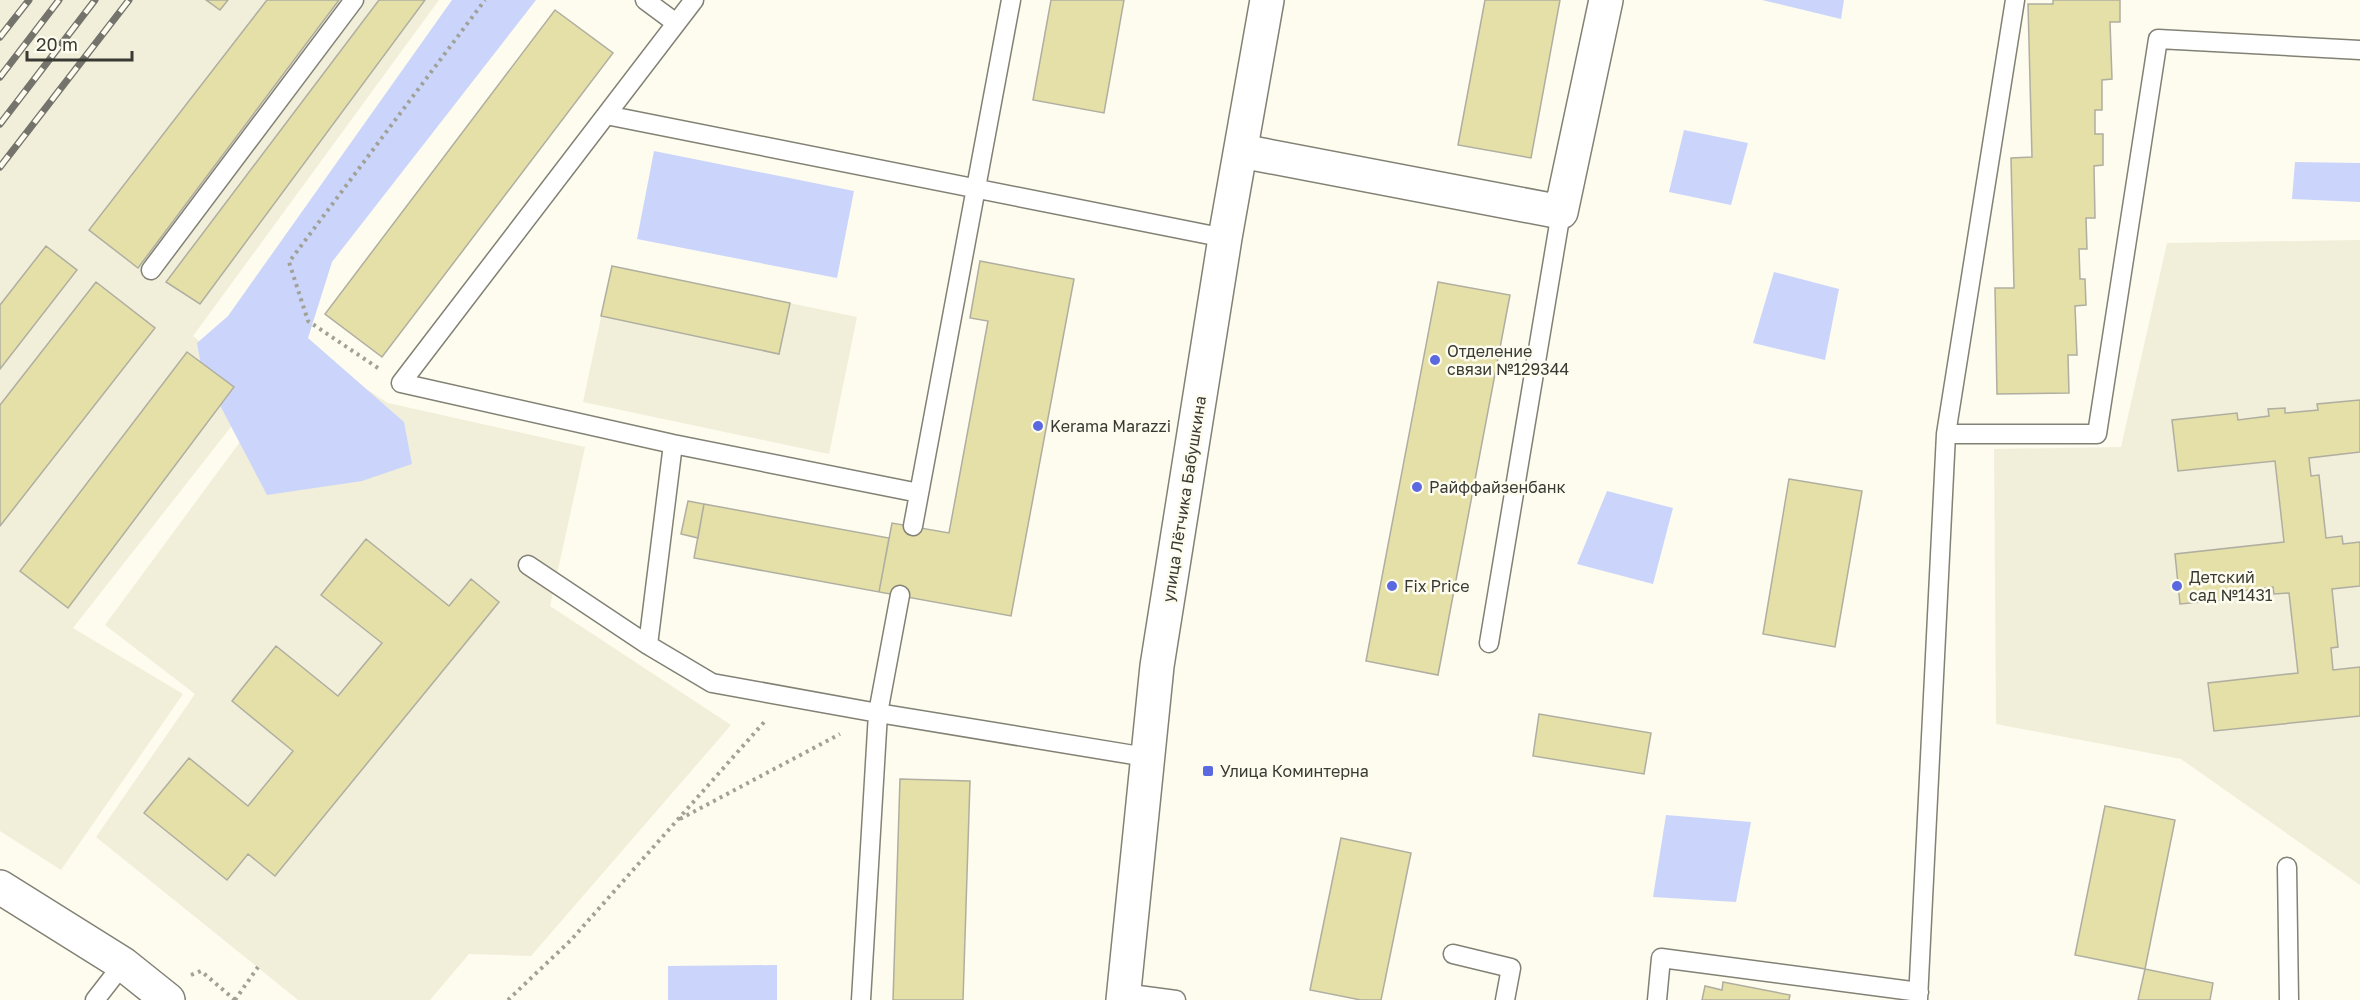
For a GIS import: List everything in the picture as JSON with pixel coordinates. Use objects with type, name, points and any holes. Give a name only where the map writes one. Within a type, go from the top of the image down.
[{"type":"main road","name":"улица Лётчика Бабушкина","points":[[1123,997],[1157,666],[1240,151],[1267,0]]},
{"type":"main road","points":[[1240,151],[1561,213],[1606,0]]},
{"type":"main road","points":[[0,887],[123,964],[168,1000]]},
{"type":"lane","points":[[151,270],[354,0]]},
{"type":"lane","points":[[645,0],[676,23]]},
{"type":"lane","points":[[694,0],[401,383],[673,444],[919,493]]},
{"type":"lane","points":[[913,526],[1011,0]]},
{"type":"lane","points":[[1657,1000],[1661,958],[1918,996],[1946,434],[2015,0]]},
{"type":"lane","points":[[1946,434],[2097,434],[2158,39],[2360,50]]},
{"type":"lane","points":[[606,115],[1226,238]]},
{"type":"lane","points":[[1489,643],[1561,213]]},
{"type":"lane","points":[[648,645],[673,444]]},
{"type":"lane","points":[[528,565],[648,645],[712,683],[878,714],[1146,757]]},
{"type":"lane","points":[[861,1000],[878,714],[900,595]]},
{"type":"lane","points":[[2287,867],[2289,1000]]},
{"type":"lane","points":[[1453,954],[1511,968],[1505,1000]]},
{"type":"lane","points":[[95,1000],[123,964]]},
{"type":"lane","points":[[1123,997],[1176,1000]]},
{"type":"path","points":[[401,383],[308,321],[289,262],[484,0]]},
{"type":"path","points":[[508,1000],[571,940],[786,697]]},
{"type":"path","points":[[676,822],[878,714]]},
{"type":"path","points":[[235,1000],[258,967]]},
{"type":"shaded area","points":[[0,0],[439,0],[193,336],[260,390],[73,628],[183,694],[61,870],[0,831]]},
{"type":"shaded area","points":[[452,0],[536,0],[332,262],[308,338],[404,422],[412,464],[362,481],[267,495],[202,371],[197,343],[228,316]]},
{"type":"shaded area","points":[[1762,0],[1844,0],[1841,19]]},
{"type":"shaded area","points":[[1684,130],[1748,143],[1731,205],[1669,192]]},
{"type":"shaded area","points":[[654,151],[854,191],[837,278],[637,239]]},
{"type":"shaded area","points":[[2295,162],[2360,163],[2360,202],[2292,199]]},
{"type":"shaded area","name":"Детский сад №1431","points":[[2360,240],[2360,885],[2181,759],[1996,724],[1994,449],[2121,447],[2167,243]]},
{"type":"shaded area","points":[[612,266],[857,317],[829,454],[583,402]]},
{"type":"shaded area","points":[[1774,272],[1839,289],[1825,360],[1753,343]]},
{"type":"shaded area","points":[[307,351],[388,403],[585,447],[550,606],[731,725],[531,956],[469,954],[430,1000],[298,1000],[96,837],[195,694],[105,625]]},
{"type":"shaded area","points":[[1607,491],[1673,508],[1653,584],[1577,564]]},
{"type":"shaded area","points":[[1666,815],[1751,822],[1736,902],[1653,897]]},
{"type":"shaded area","points":[[777,965],[777,1000],[668,1000],[668,966]]},
{"type":"building","points":[[206,0],[228,0],[220,10]]},
{"type":"building","points":[[267,0],[339,0],[138,268],[89,230]]},
{"type":"building","points":[[379,0],[425,0],[200,304],[166,282]]},
{"type":"building","points":[[1051,0],[1124,0],[1104,113],[1033,100]]},
{"type":"building","points":[[1485,0],[1560,0],[1531,158],[1458,145]]},
{"type":"building","points":[[2053,0],[2120,0],[2120,22],[2110,22],[2112,79],[2102,80],[2102,110],[2095,110],[2095,134],[2103,134],[2103,165],[2094,166],[2095,218],[2086,218],[2087,249],[2079,249],[2080,279],[2085,279],[2086,305],[2075,306],[2077,355],[2068,355],[2069,393],[1997,394],[1995,288],[2014,288],[2011,158],[2032,157],[2028,4],[2053,4]]},
{"type":"building","points":[[555,10],[613,53],[382,357],[325,314]]},
{"type":"building","points":[[46,246],[77,270],[0,369],[0,305]]},
{"type":"building","points":[[980,261],[1074,279],[1011,616],[879,592],[892,523],[949,533],[988,321],[970,318]]},
{"type":"building","points":[[612,266],[790,303],[779,354],[601,316]]},
{"type":"building","points":[[96,282],[155,328],[0,526],[0,405]]},
{"type":"building","points":[[1438,282],[1510,295],[1438,675],[1366,661]]},
{"type":"building","points":[[187,352],[234,387],[68,608],[20,571]]},
{"type":"building","points":[[2360,400],[2360,452],[2309,458],[2311,476],[2319,475],[2326,538],[2342,536],[2343,544],[2360,542],[2360,586],[2332,589],[2338,647],[2331,648],[2333,670],[2360,667],[2360,716],[2214,731],[2208,683],[2298,673],[2289,593],[2274,594],[2273,587],[2242,591],[2243,598],[2180,604],[2175,554],[2284,542],[2275,461],[2178,471],[2172,420],[2237,413],[2238,420],[2269,416],[2268,409],[2285,408],[2285,413],[2318,410],[2317,404]]},
{"type":"building","points":[[1789,479],[1862,491],[1835,647],[1763,634]]},
{"type":"building","points":[[688,501],[704,504],[698,538],[681,534]]},
{"type":"building","points":[[704,504],[889,538],[879,592],[694,558]]},
{"type":"building","points":[[366,539],[449,606],[471,579],[499,602],[275,876],[248,854],[227,880],[144,813],[189,758],[248,806],[293,751],[232,701],[276,646],[338,696],[382,643],[321,595]]},
{"type":"building","points":[[1539,714],[1651,733],[1644,774],[1533,756]]},
{"type":"building","points":[[900,779],[970,781],[963,1000],[893,1000]]},
{"type":"building","points":[[2105,806],[2175,820],[2145,969],[2075,955]]},
{"type":"building","points":[[1341,838],[1411,853],[1381,1000],[1361,1000],[1310,990]]},
{"type":"building","points":[[2145,969],[2213,983],[2210,1000],[2138,1000]]},
{"type":"building","points":[[1723,982],[1790,995],[1789,1000],[1702,1000],[1705,986],[1722,990]]},
{"type":"railway","points":[[0,37],[29,0]]},
{"type":"railway","points":[[0,77],[59,0]]},
{"type":"railway","points":[[0,124],[95,0]]},
{"type":"railway","points":[[0,167],[129,0]]},
{"type":"place","name":"Отделение связи №129344","points":[[1435,360]]},
{"type":"place","name":"Kerama Marazzi","points":[[1038,426]]},
{"type":"place","name":"Райффайзенбанк","points":[[1417,487]]},
{"type":"place","name":"Fix Price","points":[[1392,586]]},
{"type":"place","name":"Детский сад №1431","points":[[2177,586]]},
{"type":"place","name":"Улица Коминтерна","points":[[1208,771]]}]
